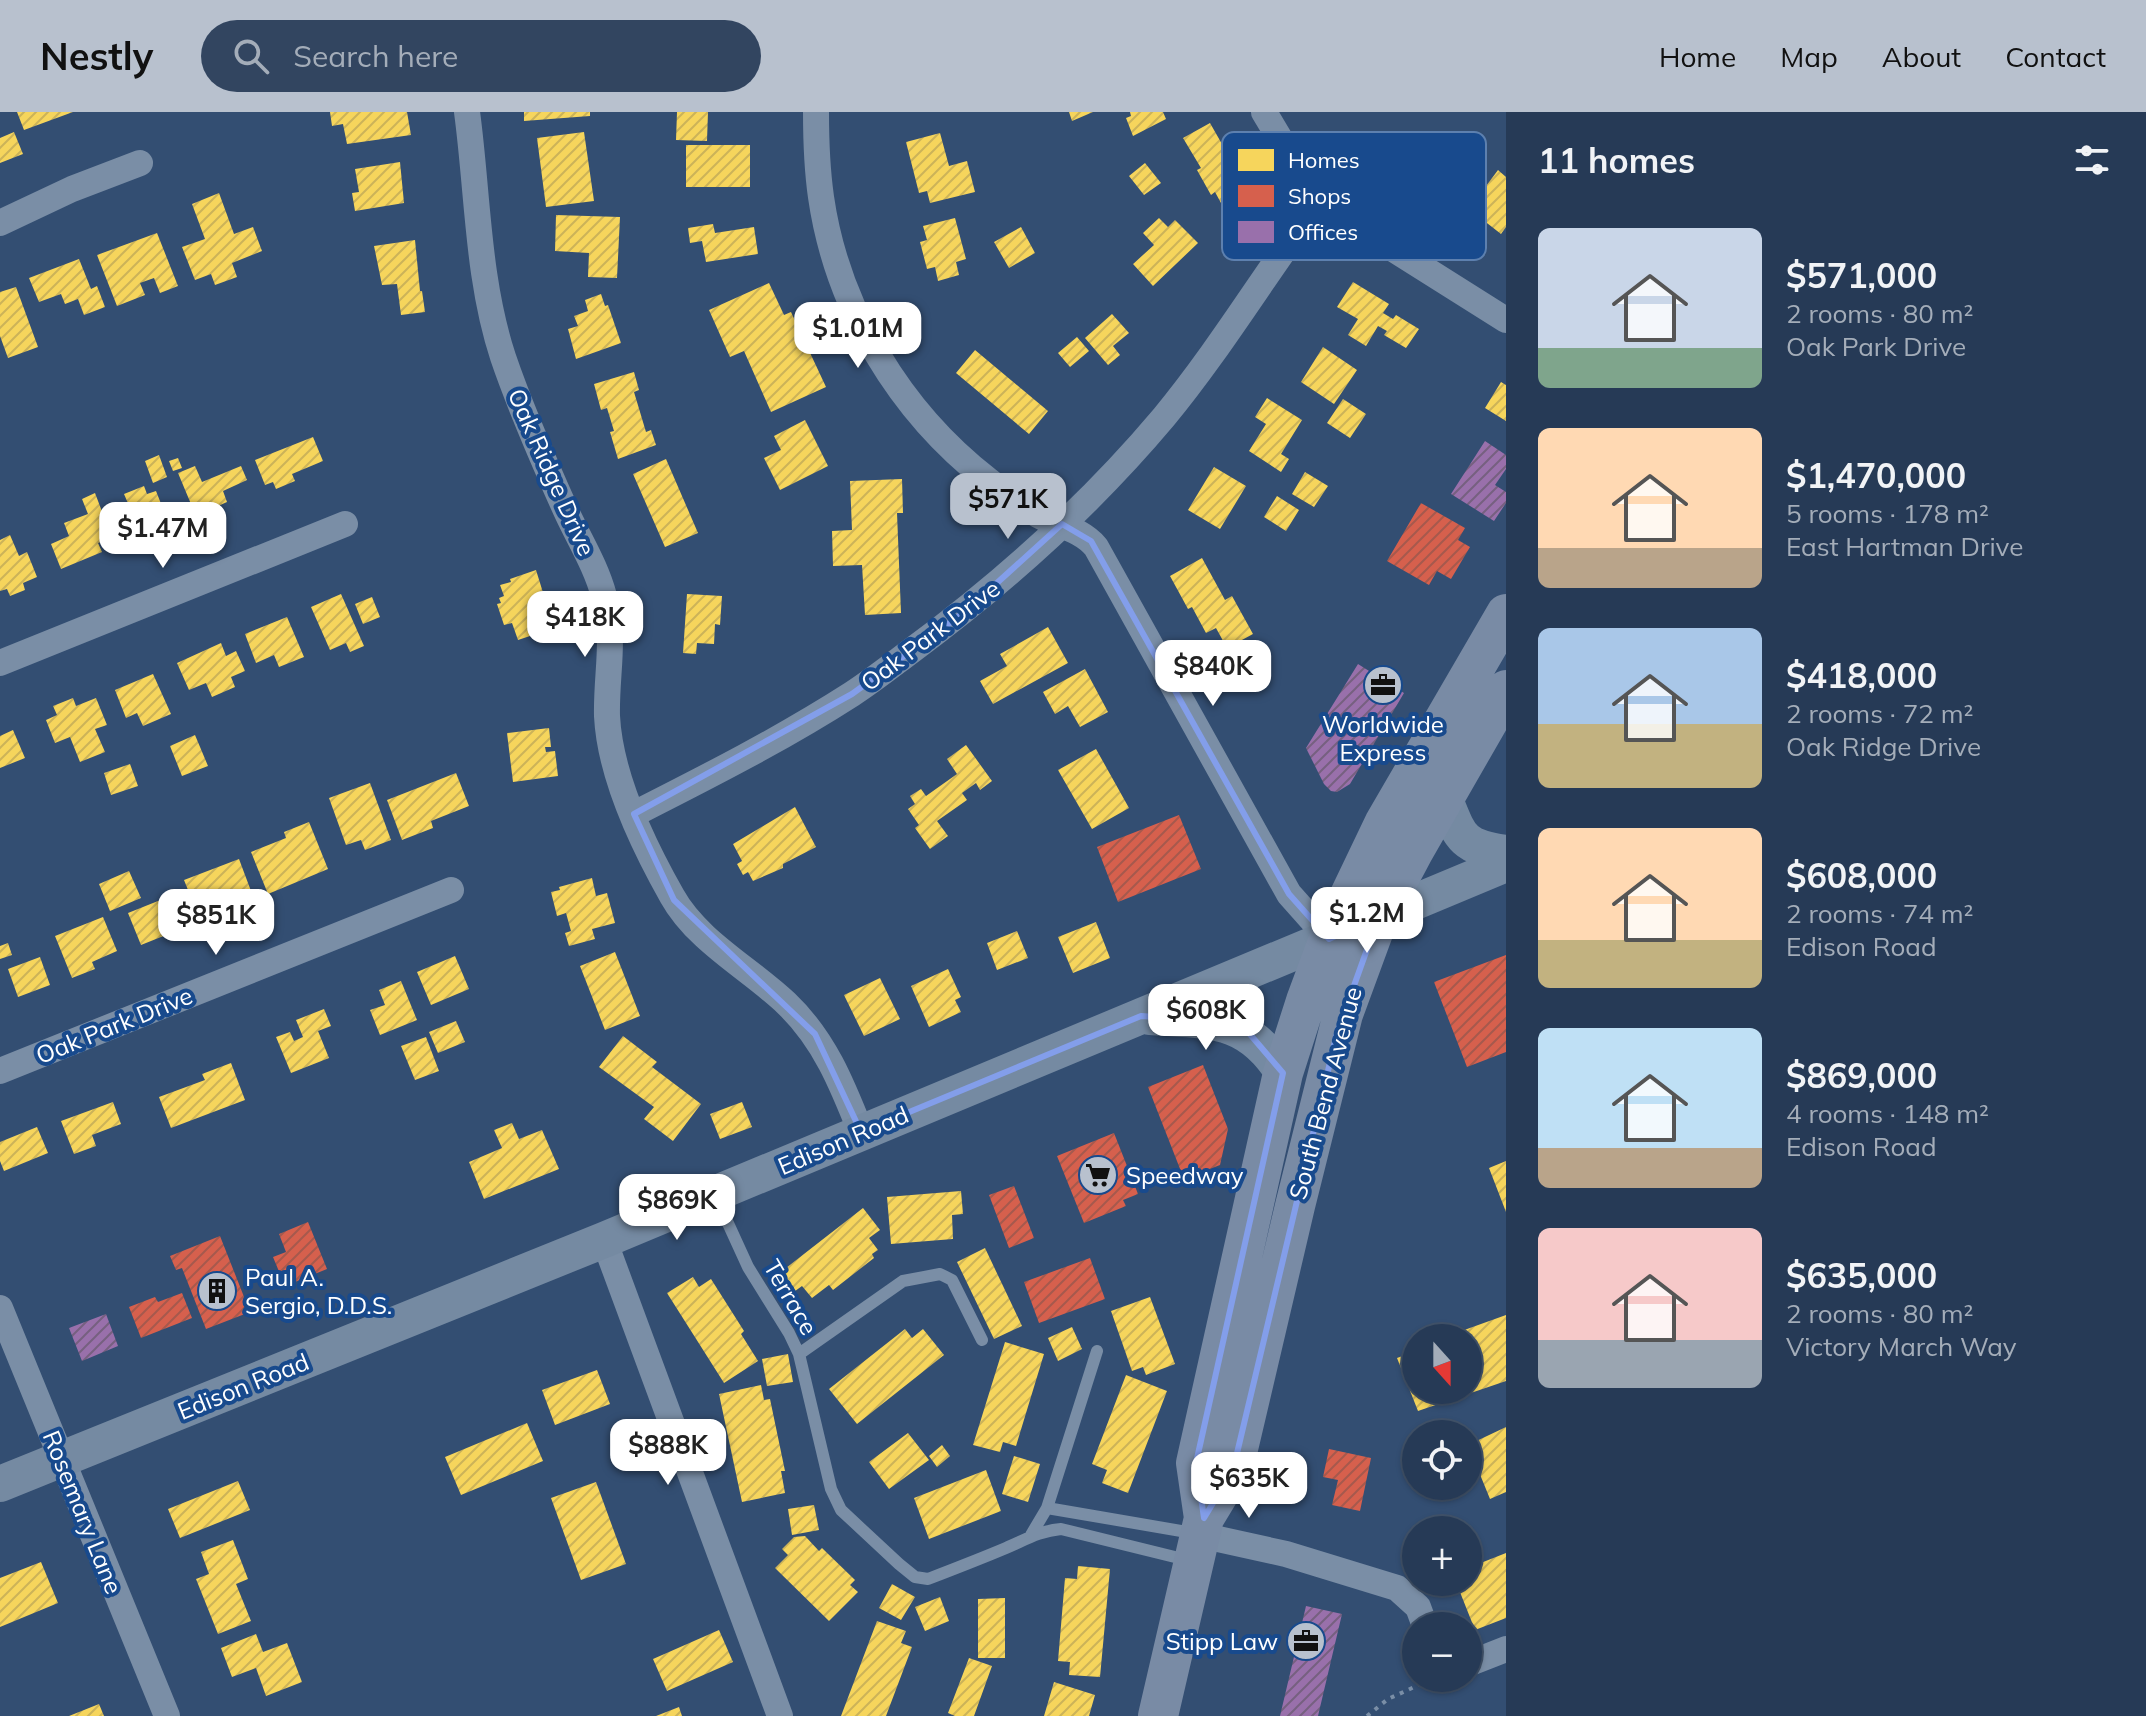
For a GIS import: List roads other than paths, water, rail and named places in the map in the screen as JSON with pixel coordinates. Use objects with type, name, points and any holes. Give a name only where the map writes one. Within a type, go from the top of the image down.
[{"type":"main road","name":"South Bend Avenue","points":[[1200,1538],[1196,1463],[1283,1073],[1306,1001],[1329,939],[1385,822],[1506,614]]},
{"type":"main road","name":"South Bend Avenue","points":[[1158,1716],[1200,1538],[1233,1470],[1337,1033],[1379,916],[1506,690]]},
{"type":"main road","points":[[1444,797],[1463,839],[1481,850],[1506,853]]},
{"type":"main road","name":"Edison Road","points":[[0,1484],[604,1240],[1506,864]]},
{"type":"main road","points":[[1141,1016],[1203,1020],[1248,1032],[1270,1052],[1283,1073]]},
{"type":"street","name":"Oak Ridge Drive","points":[[467,112],[490,311],[522,410],[592,561],[604,594],[611,632],[607,713],[610,753],[651,856],[674,900],[706,936],[776,994],[815,1034],[836,1070],[861,1132]]},
{"type":"street","points":[[816,112],[821,200],[845,286],[868,338],[895,382],[934,433],[961,459],[1038,514],[1085,536],[1096,547],[1289,894],[1329,939]]},
{"type":"street","points":[[1264,112],[1276,132]]},
{"type":"street","points":[[0,223],[72,189],[140,163]]},
{"type":"street","name":"Oak Park Drive","points":[[634,814],[707,777],[852,694],[966,611],[1113,474],[1207,362],[1278,260]]},
{"type":"street","points":[[1408,260],[1506,320]]},
{"type":"street","points":[[0,663],[345,524]]},
{"type":"street","name":"Oak Park Drive","points":[[0,1071],[451,890]]},
{"type":"street","points":[[604,1240],[780,1716]]},
{"type":"street","name":"Rosemary Lane","points":[[0,1308],[167,1716]]},
{"type":"street","points":[[1200,1538],[1286,1554],[1397,1588],[1420,1612]]},
{"type":"street","points":[[1482,1658],[1506,1649]]},
{"type":"lane","name":"Terrace","points":[[715,1194],[748,1267],[799,1354],[831,1489],[841,1510],[915,1577],[928,1579],[1007,1548],[1031,1535]]},
{"type":"lane","points":[[799,1354],[903,1281],[940,1274],[952,1280],[982,1340]]},
{"type":"lane","points":[[1031,1535],[1047,1508],[1097,1351]]},
{"type":"lane","points":[[1047,1508],[1200,1538]]},
{"type":"lane","points":[[1031,1535],[1061,1529],[1200,1538]]},
{"type":"place","name":"Worldwide Express","points":[[1383,685]]},
{"type":"place","name":"Speedway","points":[[1098,1175]]},
{"type":"place","name":"Paul A. Sergio, D.D.S.","points":[[217,1291]]},
{"type":"place","name":"Stipp Law","points":[[1306,1641]]}]
